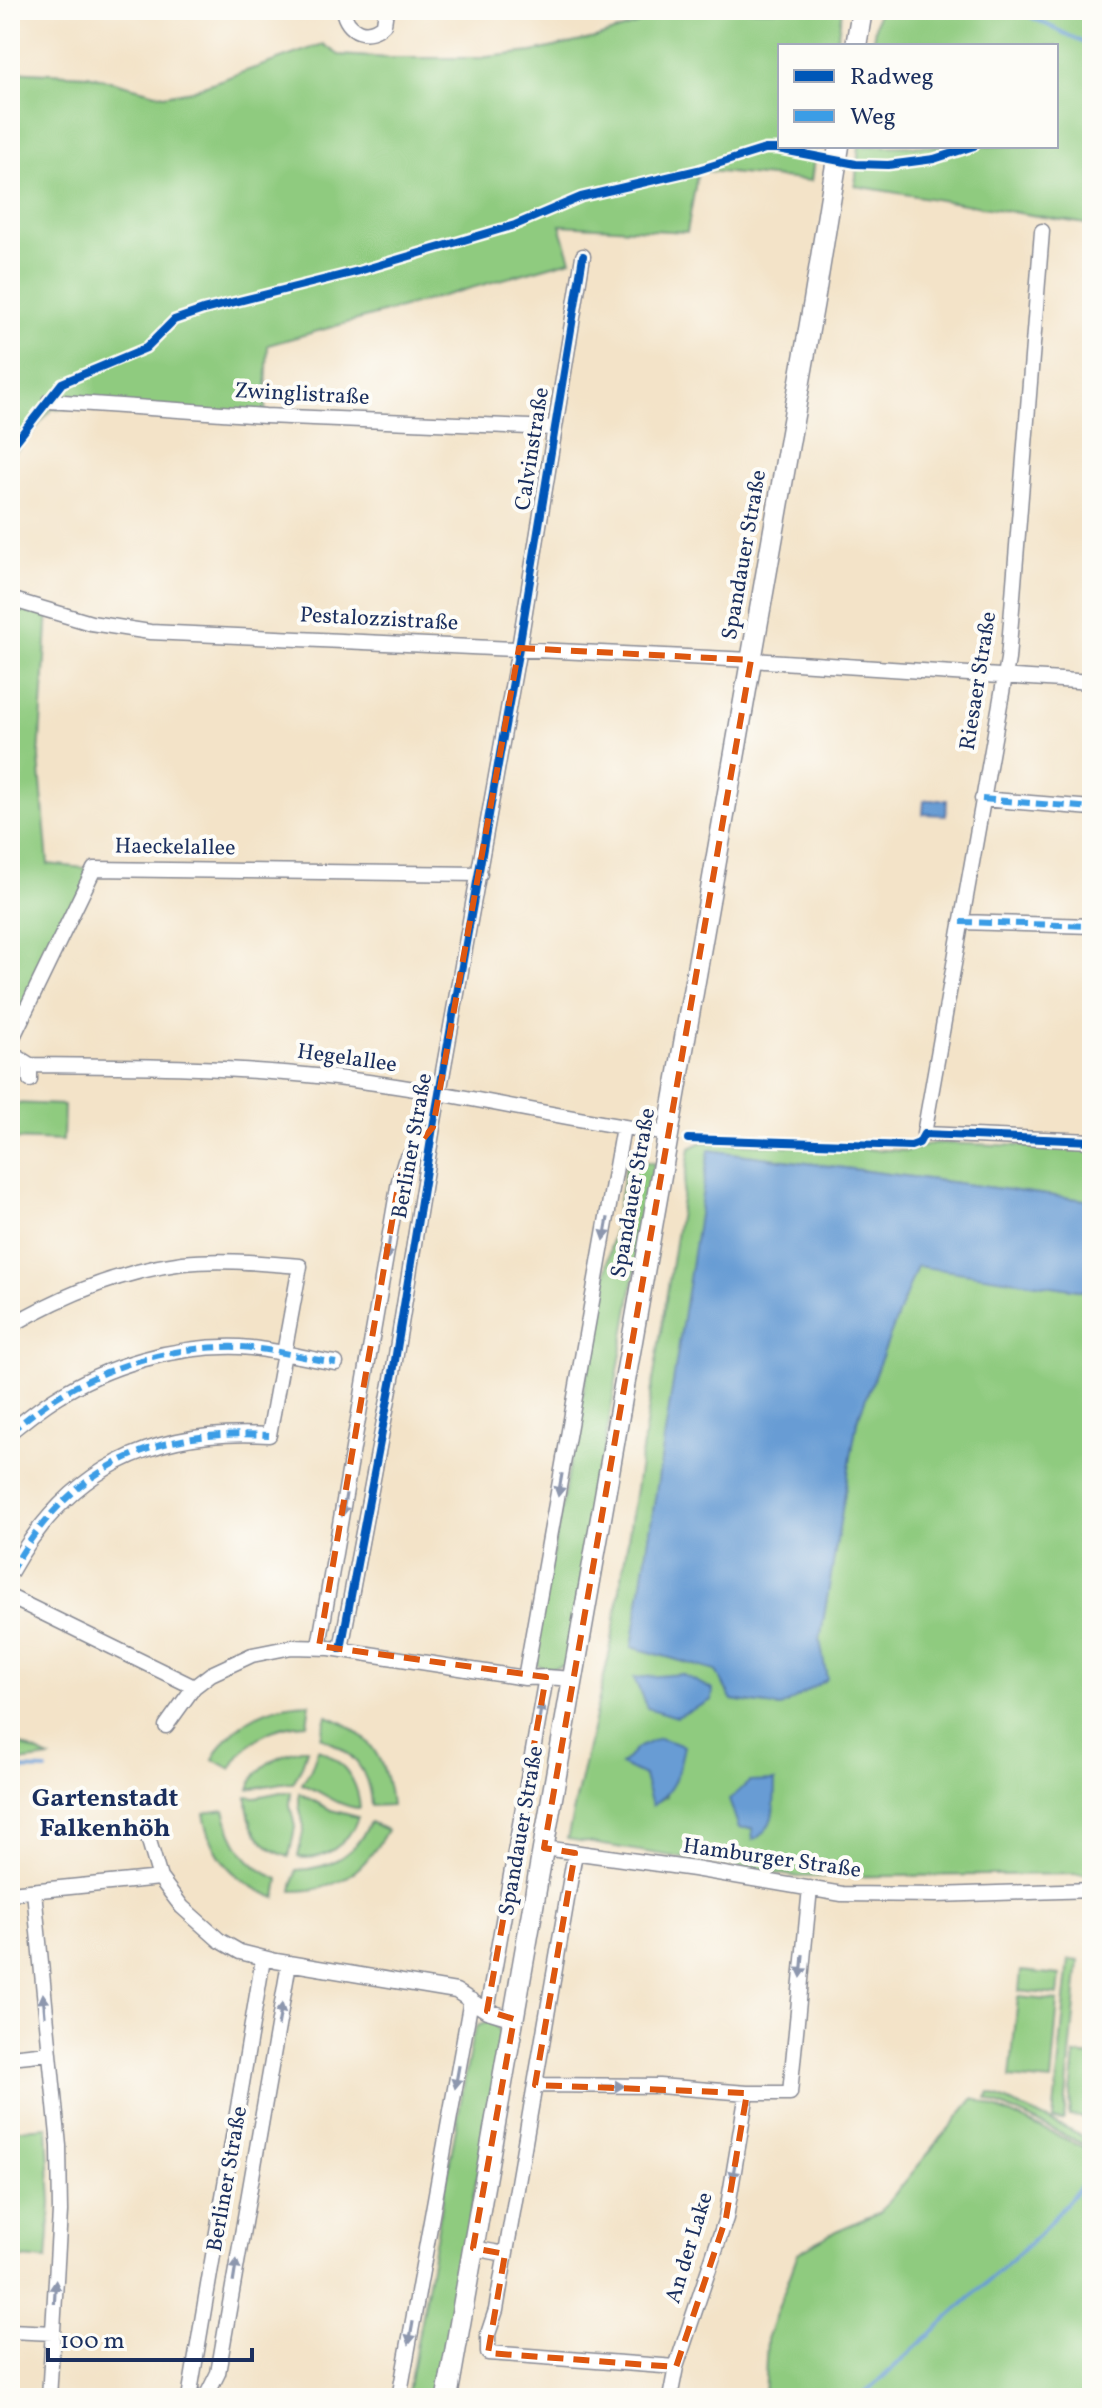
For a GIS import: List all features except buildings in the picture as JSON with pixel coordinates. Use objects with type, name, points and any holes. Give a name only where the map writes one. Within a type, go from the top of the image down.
[{"type":"main road","points":[[856,44],[862,10]]},
{"type":"main road","name":"Spandauer Straße","points":[[447,2398],[839,148]]},
{"type":"street","points":[[343,10],[345,21],[354,31],[363,33],[371,33],[384,24],[386,10]]},
{"type":"street","name":"Riesaer Straße","points":[[1042,231],[1008,659],[924,1134],[1092,1141]]},
{"type":"street","name":"Calvinstraße","points":[[519,648],[583,256]]},
{"type":"street","name":"Zwinglistraße","points":[[49,401],[265,416],[554,428]]},
{"type":"street","name":"Pestalozzistraße","points":[[10,599],[91,623],[150,632],[751,660],[1092,682]]},
{"type":"street","name":"Berliner Straße","points":[[341,1649],[393,1373],[433,1127],[519,648]]},
{"type":"street","points":[[982,799],[1092,808]]},
{"type":"street","name":"Haeckelallee","points":[[30,1072],[11,1053],[10,1043],[94,869],[480,874]]},
{"type":"street","points":[[961,922],[1092,926]]},
{"type":"street","name":"Hegelallee","points":[[30,1072],[285,1072],[541,1110],[669,1134]]},
{"type":"street","name":"Berliner Straße","points":[[319,1646],[399,1181],[405,1161],[433,1127]]},
{"type":"street","name":"Spandauer Straße","points":[[525,1678],[623,1127]]},
{"type":"street","points":[[10,1326],[40,1308],[79,1291],[150,1269],[225,1261],[300,1266],[269,1435],[233,1433],[192,1437],[163,1443],[115,1463],[70,1494],[21,1553],[10,1573]]},
{"type":"street","points":[[10,1432],[56,1397],[94,1377],[169,1353],[239,1347],[273,1350],[336,1363]]},
{"type":"street","points":[[10,1597],[194,1687]]},
{"type":"street","points":[[166,1726],[194,1687],[211,1674],[252,1655],[292,1647],[319,1646],[525,1678],[573,1679]]},
{"type":"street","name":"Spandauer Straße","points":[[487,2011],[546,1677]]},
{"type":"street","points":[[147,1834],[160,1878],[182,1907],[219,1940],[240,1952],[263,1959],[456,1991],[487,2011],[514,2019]]},
{"type":"street","name":"Hamburger Straße","points":[[544,1848],[842,1894],[1092,1890]]},
{"type":"street","points":[[575,1853],[496,2310],[488,2334],[488,2353],[676,2367]]},
{"type":"street","points":[[10,1893],[160,1878]]},
{"type":"street","points":[[535,2085],[659,2086],[790,2093],[810,1888]]},
{"type":"street","points":[[34,1891],[59,2146],[60,2212],[49,2398]]},
{"type":"street","name":"Berliner Straße","points":[[189,2398],[263,1959]]},
{"type":"street","name":"Berliner Straße","points":[[201,2398],[208,2393],[218,2373],[289,1963]]},
{"type":"street","points":[[399,2398],[471,2000]]},
{"type":"street","points":[[10,2057],[48,2053]]},
{"type":"street","name":"An der Lake","points":[[670,2398],[676,2367],[726,2218],[747,2093]]},
{"type":"street","points":[[473,2248],[505,2254]]},
{"type":"street","points":[[10,2331],[53,2333]]},
{"type":"highlighted area","points":[[519,648],[751,660],[544,1848],[575,1853],[535,2085],[747,2093],[726,2218],[676,2367],[488,2353],[505,2254],[473,2248],[514,2019],[487,2011],[546,1677],[319,1646],[399,1181],[405,1161],[433,1127]]},
{"type":"green space","points":[[666,10],[842,10],[836,44],[778,44],[778,148],[816,148],[811,181],[698,170],[687,232],[560,225],[571,260],[268,345],[265,416],[109,406],[52,409],[10,455],[10,71],[88,75],[164,95],[192,90],[323,44],[339,55],[478,58],[532,52],[595,38],[635,25]]},
{"type":"green space","points":[[878,10],[1092,10],[1092,225],[855,186],[859,148],[1058,148],[1058,44],[872,44]]},
{"type":"green space","points":[[10,599],[48,609],[39,758],[48,864],[94,869],[10,1037]]},
{"type":"green space","points":[[10,1103],[64,1105],[63,1141],[10,1139]]},
{"type":"green space","points":[[702,1142],[907,1151],[935,1143],[1092,1148],[1092,1201],[710,1150],[632,1647],[716,1671],[732,1700],[781,1707],[820,1640],[857,1421],[917,1265],[1092,1292],[1092,1874],[798,1877],[567,1839],[611,1646],[690,1148]],"holes":[[[644,1776],[667,1796],[652,1805]]]},
{"type":"green space","points":[[627,1159],[654,1163],[567,1664],[544,1668],[533,1659]]},
{"type":"green space","points":[[310,1703],[307,1724],[283,1727],[263,1736],[245,1749],[231,1769],[213,1759],[231,1734],[253,1717],[280,1707]]},
{"type":"green space","points":[[327,1716],[355,1730],[374,1750],[385,1775],[391,1805],[371,1806],[367,1782],[358,1764],[342,1749],[321,1737]]},
{"type":"green space","points":[[10,1740],[50,1758],[10,1763]]},
{"type":"green space","points":[[307,1749],[293,1783],[249,1789],[257,1773],[269,1762]]},
{"type":"green space","points":[[318,1749],[335,1759],[348,1772],[360,1808],[344,1805],[302,1784]]},
{"type":"green space","points":[[291,1792],[290,1805],[295,1827],[289,1857],[264,1842],[253,1826],[247,1807],[247,1796]]},
{"type":"green space","points":[[299,1793],[331,1810],[358,1817],[349,1835],[335,1849],[318,1857],[298,1857],[304,1827]]},
{"type":"green space","points":[[224,1810],[242,1852],[258,1868],[279,1879],[276,1898],[237,1876],[219,1855],[207,1829],[204,1813]]},
{"type":"green space","points":[[370,1822],[387,1830],[360,1867],[349,1876],[324,1887],[292,1891],[296,1870],[320,1867],[340,1858],[357,1843]]},
{"type":"green space","points":[[1069,1960],[1079,1961],[1064,2121],[1053,2120]]},
{"type":"green space","points":[[1021,1971],[1060,1975],[1058,1995],[1019,1991]]},
{"type":"green space","points":[[1018,1997],[1058,2001],[1051,2082],[1010,2078]]},
{"type":"green space","points":[[490,2021],[501,2036],[439,2398],[407,2398],[472,2039],[477,2026]]},
{"type":"green space","points":[[1075,2055],[1092,2057],[1092,2118],[1069,2116]]},
{"type":"green space","points":[[990,2093],[1086,2138],[1083,2144],[987,2099]]},
{"type":"green space","points":[[974,2098],[1092,2151],[1092,2398],[764,2398],[767,2339],[798,2253],[836,2231],[880,2212]]},
{"type":"green space","points":[[47,2127],[51,2203],[47,2260],[10,2257],[10,2130]]},
{"type":"water","points":[[924,800],[947,800],[946,815],[923,814]]},
{"type":"water","points":[[709,1150],[1092,1201],[1092,1292],[917,1266],[857,1421],[820,1640],[827,1679],[781,1707],[732,1700],[716,1671],[632,1647]]},
{"type":"water","points":[[682,1674],[713,1690],[712,1700],[677,1717],[647,1708],[634,1678]]},
{"type":"water","points":[[659,1738],[684,1746],[678,1773],[671,1787],[652,1806],[644,1776],[621,1765],[637,1748]]},
{"type":"water","points":[[775,1781],[770,1823],[753,1840],[752,1828],[739,1828],[729,1800],[749,1782]]},
{"type":"waterway","points":[[1017,10],[1092,47]]},
{"type":"waterway","points":[[10,1769],[46,1770]]},
{"type":"waterway","points":[[860,2398],[1040,2234],[1092,2173]]},
{"type":"marked path","points":[[982,799],[1092,808]]},
{"type":"marked path","points":[[961,922],[1092,926]]},
{"type":"marked path","points":[[10,1432],[42,1407],[96,1376],[167,1354],[240,1347],[336,1363]]},
{"type":"marked path","points":[[10,1573],[33,1537],[59,1506],[87,1481],[118,1462],[151,1448],[188,1439],[269,1435]]},
{"type":"cycle path","points":[[10,449],[62,383],[146,348],[174,320],[203,310],[359,271],[515,225],[581,197],[698,170],[765,149],[856,164],[888,165],[934,159],[968,148]]},
{"type":"cycle path","points":[[341,1649],[393,1373],[433,1127],[519,648],[583,256]]},
{"type":"cycle path","points":[[688,1139],[911,1146],[919,1143],[924,1134],[1092,1141]]},
{"type":"district","name":"Gartenstadt Falkenhöh","points":[[105,1814]]}]
